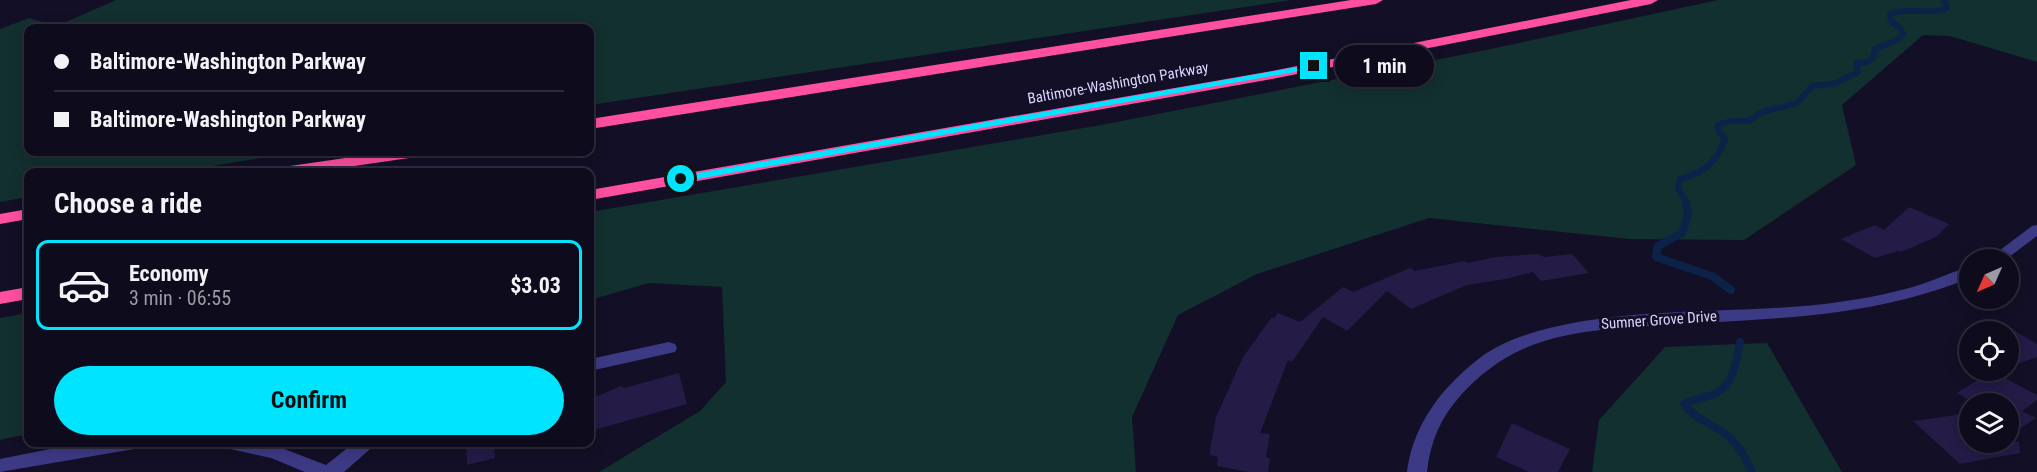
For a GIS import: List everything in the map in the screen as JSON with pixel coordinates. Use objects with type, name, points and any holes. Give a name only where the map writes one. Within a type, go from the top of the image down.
[{"type":"highway","points":[[594,123],[1376,0]]},
{"type":"highway","name":"Baltimore-Washington Parkway","points":[[594,194],[1272,75],[1651,0]]},
{"type":"highway","points":[[310,168],[389,156]]},
{"type":"highway","points":[[0,219],[24,215]]},
{"type":"highway","points":[[0,298],[24,294]]},
{"type":"street","points":[[2009,249],[2037,228]]},
{"type":"street","name":"Sumner Grove Drive","points":[[1417,472],[1424,438],[1436,414],[1453,391],[1472,371],[1500,352],[1528,339],[1560,330],[1602,323],[1796,312],[1840,306],[1912,292],[1959,276]]},
{"type":"street","points":[[594,364],[669,348]]},
{"type":"street","points":[[0,466],[98,447]]},
{"type":"street","points":[[262,447],[298,460],[322,472]]},
{"type":"street","points":[[331,472],[363,447]]},
{"type":"green space","points":[[116,0],[1292,0],[594,104],[594,24],[62,24]]},
{"type":"green space","points":[[1718,0],[2037,0],[2037,62],[1950,36],[1923,35],[1842,105],[1856,165],[1744,240],[1629,239],[1429,218],[1257,274],[1178,315],[1132,417],[1136,472],[599,472],[700,411],[726,382],[722,287],[649,283],[594,299],[594,211],[1101,125],[1486,50]]},
{"type":"green space","points":[[29,18],[50,24],[24,24],[24,156],[274,156],[199,168],[24,168],[24,198],[0,202],[0,29]]},
{"type":"green space","points":[[24,314],[24,435],[0,440],[0,318]]},
{"type":"green space","points":[[1767,343],[1842,472],[1592,472],[1599,420],[1665,347]]},
{"type":"building","points":[[1909,207],[1949,224],[1936,237],[1901,252],[1875,258],[1841,239],[1875,225],[1884,230]]},
{"type":"building","points":[[1538,254],[1544,257],[1572,254],[1589,273],[1541,281],[1533,272],[1467,285],[1411,309],[1387,291],[1347,331],[1323,317],[1292,362],[1288,360],[1260,433],[1270,434],[1266,457],[1270,458],[1268,472],[1248,472],[1217,466],[1218,457],[1210,455],[1216,417],[1243,357],[1272,317],[1274,318],[1278,313],[1300,322],[1343,287],[1353,292],[1410,268],[1415,271],[1465,261],[1467,263],[1496,257]]},
{"type":"building","points":[[2019,333],[2037,344],[2037,357],[2019,363]]},
{"type":"building","points":[[679,373],[687,404],[594,430],[594,397],[621,386],[624,388]]},
{"type":"building","points":[[1976,381],[2011,381],[2037,395],[2037,400],[2022,411],[2036,418],[2019,430],[2019,393],[1957,393]]},
{"type":"building","points":[[1959,415],[1959,453],[2019,453],[2019,442],[2020,453],[1960,464],[1913,421]]},
{"type":"building","points":[[1512,423],[1570,449],[1558,472],[1529,472],[1496,457]]},
{"type":"building","points":[[466,447],[494,447],[495,458],[467,465]]},
{"type":"waterway","points":[[1686,202],[1678,188],[1680,179],[1703,170],[1718,154],[1725,139],[1719,132],[1718,125],[1731,121],[1749,121],[1762,112],[1797,103],[1812,86],[1833,84],[1858,72],[1856,63],[1867,62],[1873,58],[1875,49],[1899,39],[1903,34],[1900,28],[1891,21],[1890,14],[1904,11],[1940,10],[1947,8],[1944,0]]},
{"type":"waterway","points":[[1686,202],[1688,215],[1682,233],[1658,246],[1656,257],[1712,276],[1731,290]]},
{"type":"waterway","points":[[1740,342],[1733,373],[1725,386],[1712,395],[1684,404],[1696,416],[1731,438],[1743,454],[1752,472]]},
{"type":"route","points":[[681,179],[933,136],[1314,66]]}]
